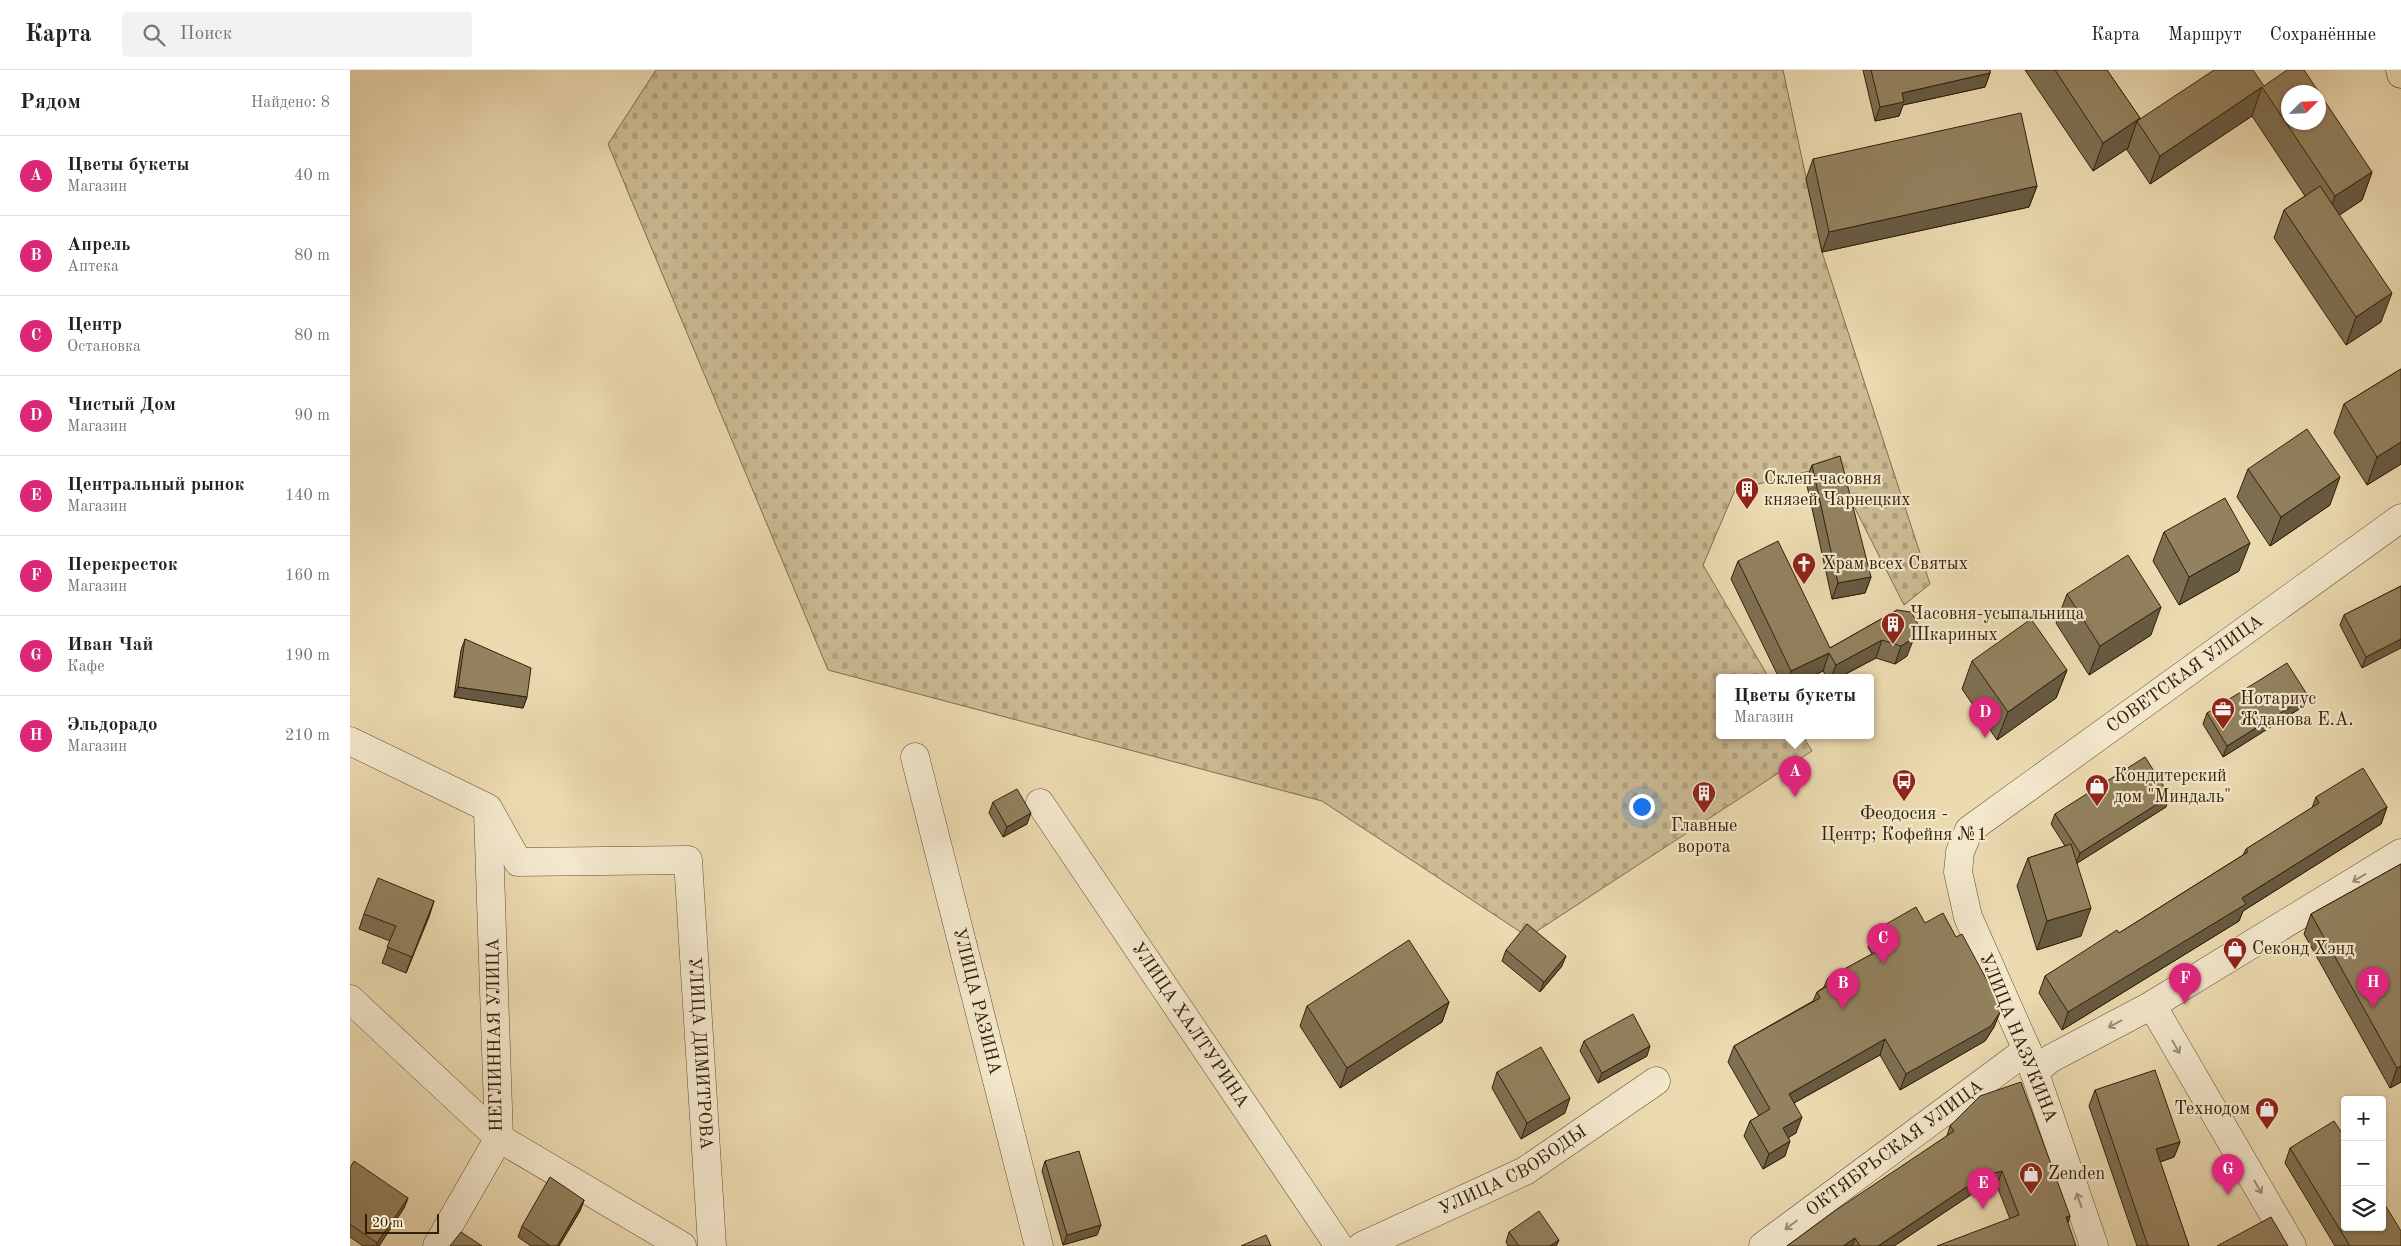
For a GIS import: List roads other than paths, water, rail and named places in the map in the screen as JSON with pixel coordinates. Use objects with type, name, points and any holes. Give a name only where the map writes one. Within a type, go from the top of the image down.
[{"type":"main road","points":[[2400,70],[2401,74]]},
{"type":"street","name":"СОВЕТСКАЯ УЛИЦА","points":[[1969,830],[2401,518]]},
{"type":"street","points":[[350,741],[488,808]]},
{"type":"street","name":"УЛИЦА РАЗИНА","points":[[915,757],[1039,1246]]},
{"type":"street","name":"УЛИЦА ХАЛТУРИНА","points":[[1040,803],[1339,1246]]},
{"type":"street","name":"УЛИЦА ДИМИТРОВА","points":[[488,808],[518,862],[688,860],[712,1246]]},
{"type":"street","name":"НЕГЛИННАЯ УЛИЦА","points":[[437,1246],[499,1138],[488,808]]},
{"type":"street","name":"УЛИЦА НАЗУКИНА","points":[[1969,830],[1960,852],[1958,872],[1968,917],[2030,1061],[2094,1246]]},
{"type":"street","name":"ОКТЯБРЬСКАЯ УЛИЦА","points":[[1763,1246],[2030,1061],[2050,1059],[2152,1005],[2401,853]]},
{"type":"street","points":[[350,999],[499,1138],[682,1246]]},
{"type":"street","points":[[2152,1005],[2292,1246]]},
{"type":"street","name":"УЛИЦА СВОБОДЫ","points":[[1362,1246],[1524,1171],[1656,1081]]},
{"type":"place","name":"Склеп-часовня князей Чарнецких","points":[[1747,510]]},
{"type":"place","name":"Храм всех Святых","points":[[1804,585]]},
{"type":"place","name":"Часовня-усыпальница Шкариных","points":[[1893,645]]},
{"type":"place","name":"Нотариус Жданова Е.А.","points":[[2223,730]]},
{"type":"place","name":"Чистый Дом","points":[[1985,738]]},
{"type":"place","name":"Цветы букеты","points":[[1795,797]]},
{"type":"place","name":"Феодосия - Центр; Кофейня №1","points":[[1904,802]]},
{"type":"place","name":"Кондитерский дом \"Миндаль\"","points":[[2097,807]]},
{"type":"place","name":"Главные ворота","points":[[1704,814]]},
{"type":"place","name":"Центр","points":[[1883,964]]},
{"type":"place","name":"Секонд Хэнд","points":[[2235,970]]},
{"type":"place","name":"Перекресток","points":[[2185,1004]]},
{"type":"place","name":"Эльдорадо","points":[[2373,1008]]},
{"type":"place","name":"Апрель","points":[[1843,1009]]},
{"type":"place","name":"Технодом","points":[[2267,1130]]},
{"type":"place","name":"Zenden","points":[[2031,1195]]},
{"type":"place","name":"Иван Чай","points":[[2228,1195]]},
{"type":"place","name":"Центральный рынок","points":[[1983,1209]]}]
